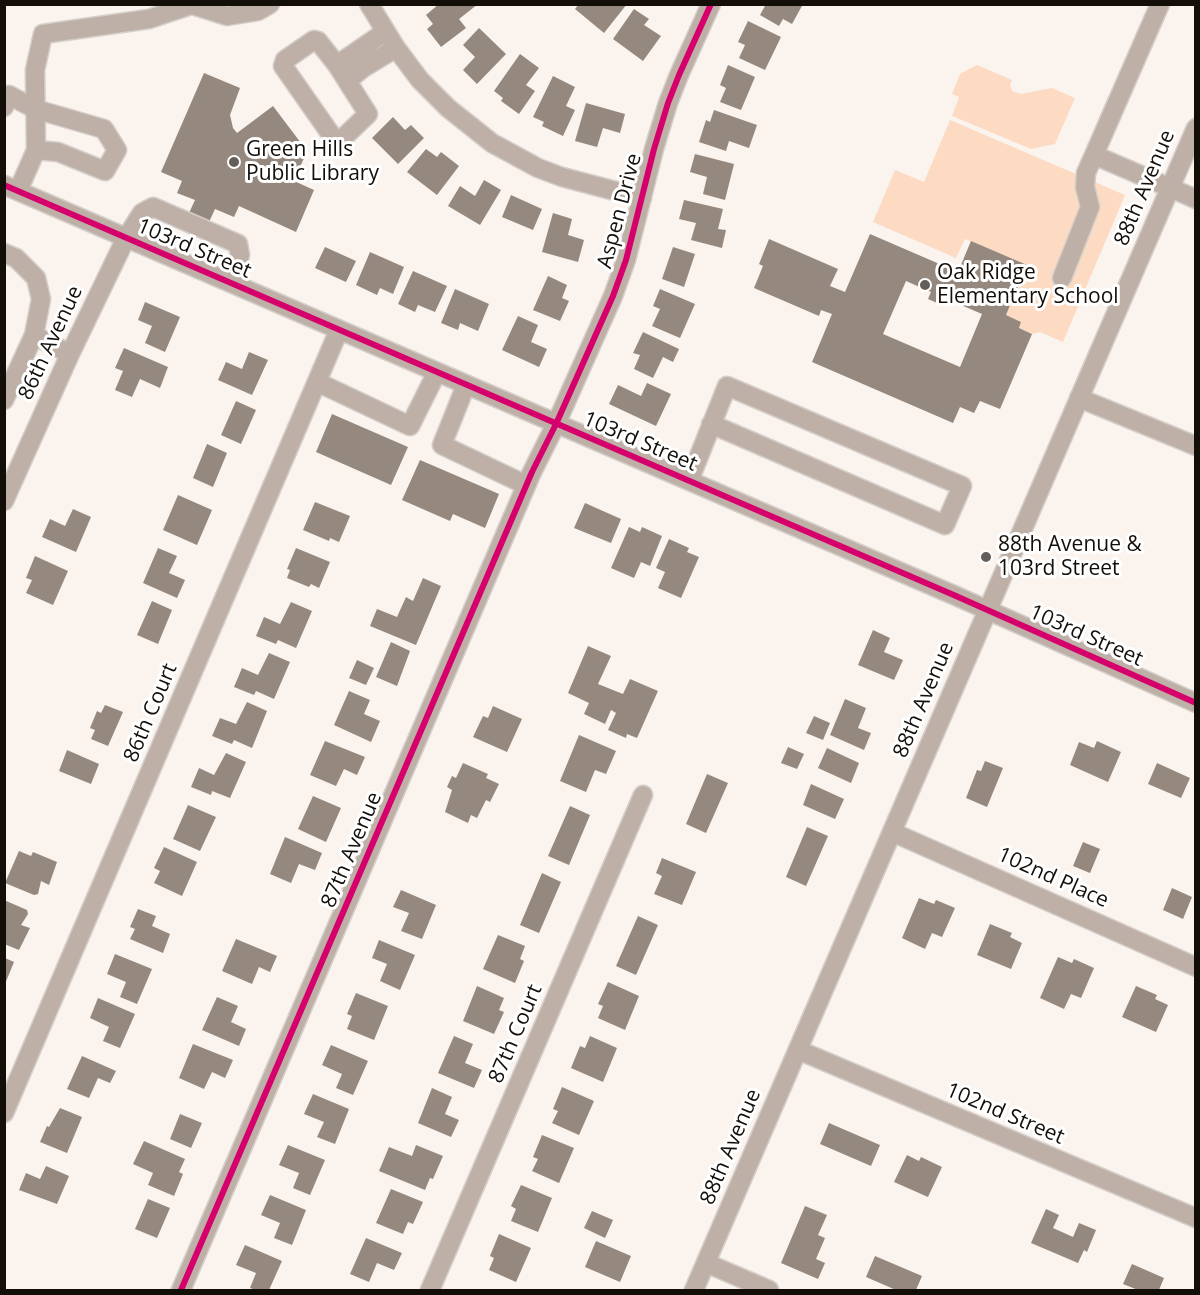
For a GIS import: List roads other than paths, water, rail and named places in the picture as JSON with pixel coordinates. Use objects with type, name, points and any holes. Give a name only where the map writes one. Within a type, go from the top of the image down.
[{"type":"street","points":[[11,188],[36,150],[34,70],[43,34],[150,19],[190,5],[227,16],[258,11],[270,4]]},
{"type":"street","points":[[369,4],[385,33],[420,80],[448,108],[492,143],[546,171],[642,198]]},
{"type":"street","points":[[1062,278],[1090,207],[1084,188],[1086,172],[1160,4]]},
{"type":"street","name":"Aspen Drive","points":[[556,424],[620,277],[668,103],[709,5]]},
{"type":"street","points":[[337,65],[385,33]]},
{"type":"street","points":[[314,40],[318,41],[337,65],[368,114],[342,139],[332,136],[284,66],[288,57],[314,40]]},
{"type":"street","points":[[347,81],[363,68],[396,48]]},
{"type":"street","points":[[4,107],[9,95],[35,109],[104,129],[117,150],[105,171],[58,152],[36,150]]},
{"type":"street","name":"88th Avenue","points":[[694,1290],[1196,128]]},
{"type":"street","points":[[1094,155],[1196,199]]},
{"type":"street","name":"103rd Street","points":[[11,188],[987,610],[1196,703]]},
{"type":"street","name":"86th Avenue","points":[[4,501],[70,354],[126,238],[142,213],[153,207],[238,244],[240,255],[231,283]]},
{"type":"street","points":[[4,253],[16,258],[36,278],[41,299],[34,335],[4,400]]},
{"type":"street","name":"86th Court","points":[[4,1113],[339,330]]},
{"type":"street","points":[[34,335],[70,354]]},
{"type":"street","points":[[316,382],[410,426],[437,372]]},
{"type":"street","points":[[466,385],[442,445],[526,485]]},
{"type":"street","points":[[689,481],[711,424],[727,386],[962,486],[945,525],[711,424]]},
{"type":"street","points":[[1079,398],[1196,446]]},
{"type":"street","name":"87th Avenue","points":[[181,1290],[526,485],[556,424]]},
{"type":"street","name":"87th Court","points":[[430,1290],[643,795]]},
{"type":"street","name":"102nd Place","points":[[892,832],[1196,966]]},
{"type":"street","name":"102nd Street","points":[[798,1050],[1196,1218]]},
{"type":"street","points":[[706,1263],[769,1290]]},
{"type":"place","name":"Green Hills Public Library","points":[[234,162]]},
{"type":"place","name":"Oak Ridge Elementary School","points":[[925,285]]},
{"type":"place","name":"88th Avenue & 103rd Street","points":[[986,557]]}]
